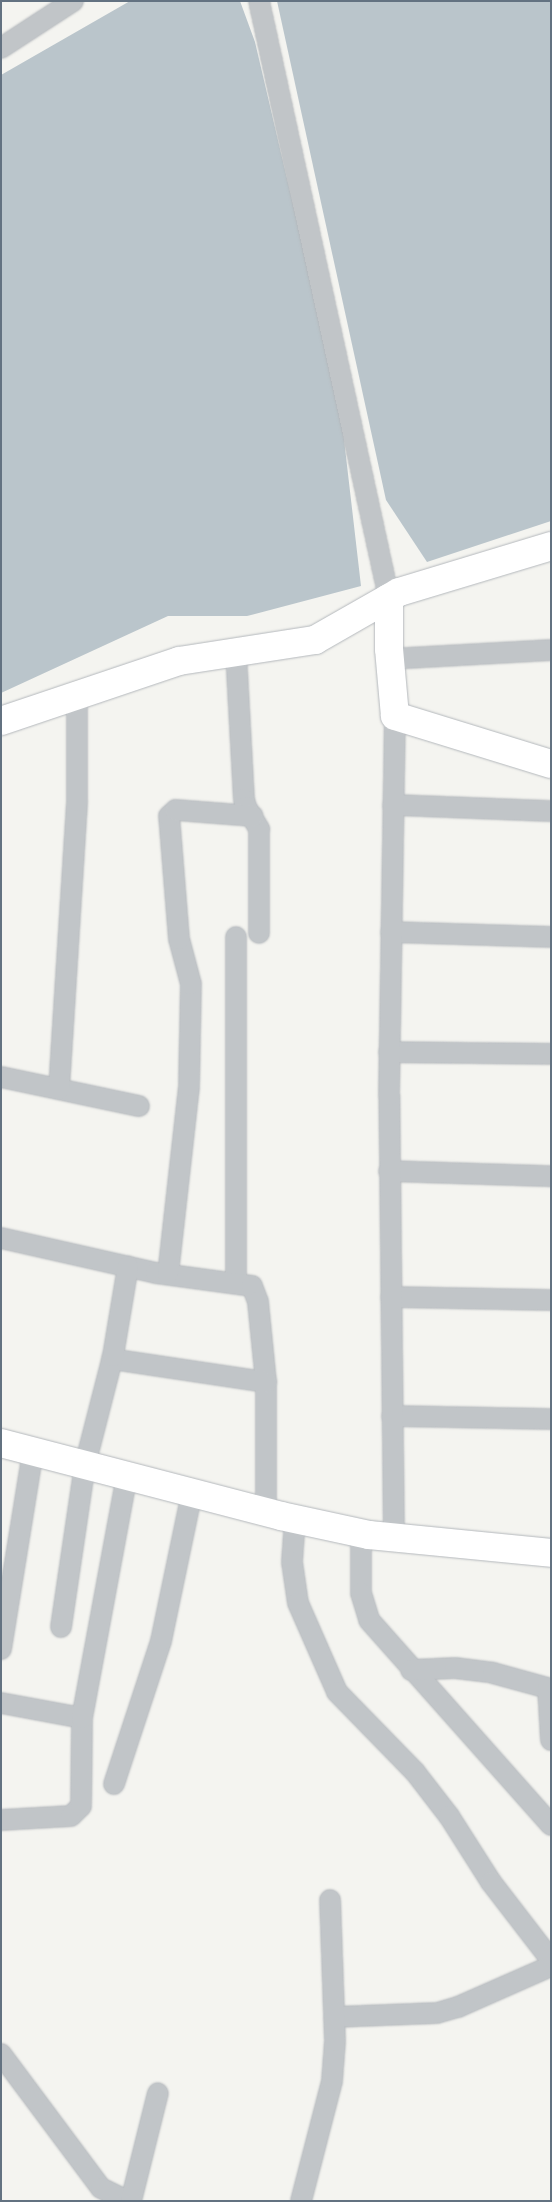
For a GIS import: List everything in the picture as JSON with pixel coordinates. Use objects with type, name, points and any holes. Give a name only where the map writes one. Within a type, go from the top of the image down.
[{"type":"street","points":[[1,48],[73,1]]},
{"type":"street","points":[[259,1],[389,598],[390,659],[395,716],[389,1052],[390,1298],[394,1538]]},
{"type":"street","points":[[1,721],[179,661],[315,640],[389,598],[430,581],[551,546]]},
{"type":"street","points":[[390,659],[551,650]]},
{"type":"street","points":[[236,652],[244,799],[259,829],[259,933]]},
{"type":"street","points":[[58,1089],[77,801],[76,696]]},
{"type":"street","points":[[395,716],[551,764]]},
{"type":"street","points":[[393,805],[551,810]]},
{"type":"street","points":[[168,1274],[189,1086],[191,984],[179,939],[170,816],[176,810],[253,816]]},
{"type":"street","points":[[391,932],[551,937]]},
{"type":"street","points":[[236,937],[236,1282]]},
{"type":"street","points":[[389,1052],[551,1054]]},
{"type":"street","points":[[1,1077],[139,1106]]},
{"type":"street","points":[[389,1171],[551,1176]]},
{"type":"street","points":[[1,1238],[168,1274],[236,1282],[255,1291],[266,1382],[266,1512]]},
{"type":"street","points":[[61,1627],[85,1465],[112,1359],[128,1266]]},
{"type":"street","points":[[390,1298],[551,1300]]},
{"type":"street","points":[[112,1359],[266,1382]]},
{"type":"street","points":[[392,1416],[551,1419]]},
{"type":"street","points":[[1,1443],[266,1512],[361,1533],[394,1538],[551,1553]]},
{"type":"street","points":[[1,1648],[33,1451]]},
{"type":"street","points":[[1,1820],[71,1816],[78,1812],[83,1796],[82,1718],[127,1476]]},
{"type":"street","points":[[114,1784],[161,1641],[192,1493]]},
{"type":"street","points":[[295,1519],[292,1562],[298,1603],[337,1692],[415,1772],[449,1816],[491,1882],[551,1960]]},
{"type":"street","points":[[361,1533],[361,1593],[367,1614],[379,1634],[551,1825]]},
{"type":"street","points":[[411,1670],[455,1668],[493,1674],[549,1689],[551,1740]]},
{"type":"street","points":[[1,1703],[82,1718]]},
{"type":"street","points":[[300,2201],[332,2081],[334,2017],[330,1900]]},
{"type":"street","points":[[334,2017],[438,2013],[458,2007],[551,1966]]},
{"type":"street","points":[[1,2054],[101,2188],[129,2201],[158,2093]]},
{"type":"shaded area","points":[[130,1],[240,1],[255,42],[340,405],[361,586],[247,616],[168,616],[1,693],[1,75]]},
{"type":"shaded area","points":[[277,1],[551,1],[551,521],[427,562],[386,500]]}]
